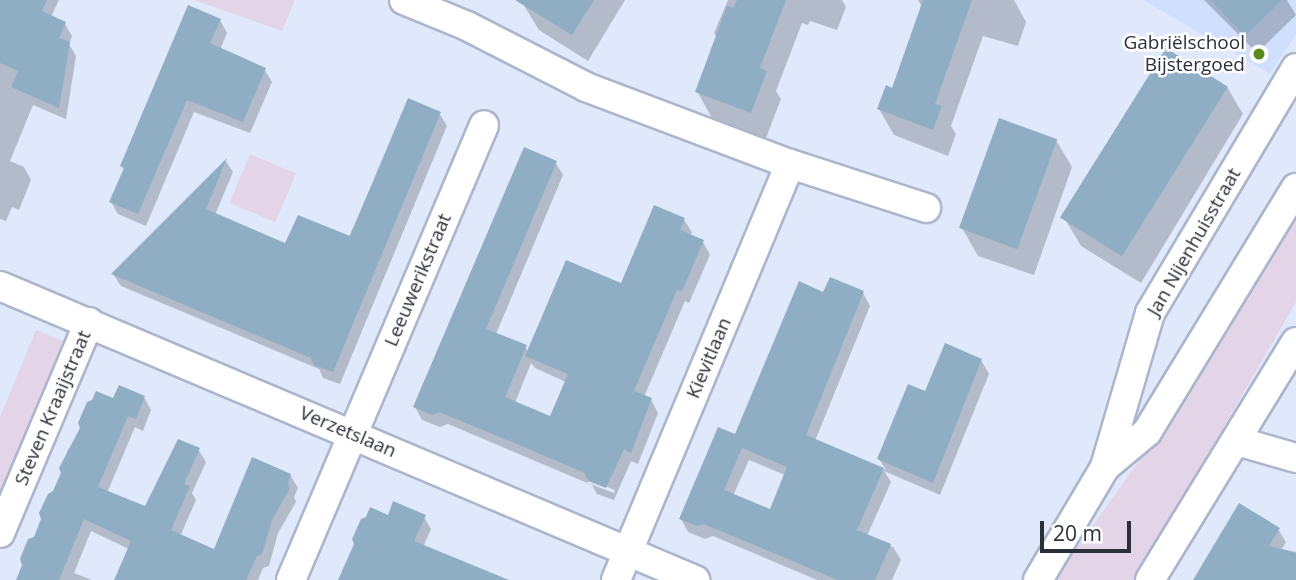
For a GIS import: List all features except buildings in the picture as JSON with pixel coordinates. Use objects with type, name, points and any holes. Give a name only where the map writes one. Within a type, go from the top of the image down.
[{"type":"street","points":[[404,0],[467,26],[586,86],[790,164],[926,208]]},
{"type":"street","name":"Jan Nijenhuisstraat","points":[[1038,580],[1105,467],[1150,313],[1296,68]]},
{"type":"street","name":"Leeuwerikstraat","points":[[291,580],[484,125]]},
{"type":"street","name":"Kievitlaan","points":[[616,580],[790,164]]},
{"type":"street","name":"Jan Nijenhuisstraat","points":[[1105,467],[1147,432],[1296,188]]},
{"type":"street","name":"Verzetslaan","points":[[0,286],[695,580]]},
{"type":"street","name":"Steven Kraaijstraat","points":[[0,533],[89,322]]},
{"type":"street","points":[[1150,580],[1296,342]]},
{"type":"street","points":[[1237,441],[1296,458]]},
{"type":"shaded area","points":[[194,0],[295,0],[282,31]]},
{"type":"shaded area","name":"Gabriëlschool Bijstergoed","points":[[1143,0],[1296,0],[1296,34],[1270,74]]},
{"type":"shaded area","points":[[250,154],[296,174],[275,222],[229,203]]},
{"type":"shaded area","points":[[1296,207],[1296,302],[1135,580],[1054,580],[1165,424]]},
{"type":"shaded area","points":[[36,330],[63,341],[0,496],[0,417]]},
{"type":"place","name":"Gabriëlschool Bijstergoed","points":[[1259,54]]}]
